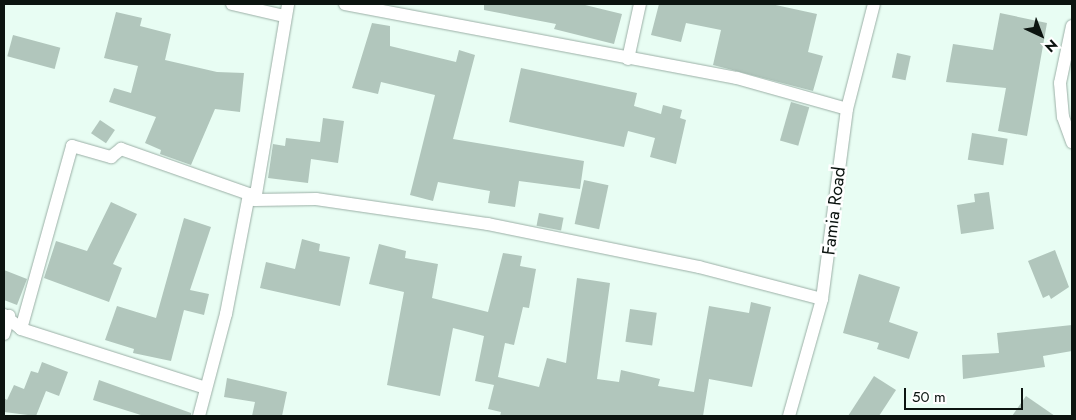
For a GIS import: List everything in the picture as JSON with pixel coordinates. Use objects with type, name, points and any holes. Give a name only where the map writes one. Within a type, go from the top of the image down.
[{"type":"street","points":[[199,416],[226,314],[252,197],[286,10],[232,4]]},
{"type":"street","points":[[345,4],[628,59],[737,78],[847,109]]},
{"type":"street","points":[[628,59],[640,4]]},
{"type":"street","name":"Famia Road","points":[[788,416],[822,299],[847,109],[874,4]]},
{"type":"street","points":[[1072,26],[1060,83],[1063,117],[1072,142]]},
{"type":"street","points":[[21,329],[72,146],[111,157],[121,149],[252,197],[316,199],[488,224],[699,267],[822,299]]},
{"type":"street","points":[[6,315],[21,329],[206,388]]},
{"type":"street","points":[[4,334],[6,315]]},
{"type":"building","points":[[484,4],[581,4],[622,14],[614,44],[554,29],[556,24],[484,10]]},
{"type":"building","points":[[659,4],[771,4],[817,14],[808,52],[823,56],[813,91],[713,65],[721,30],[686,23],[681,42],[651,35]]},
{"type":"building","points":[[116,12],[142,18],[140,26],[171,34],[165,60],[217,72],[244,73],[240,112],[215,109],[191,165],[160,154],[161,150],[145,143],[156,117],[109,102],[114,88],[131,93],[138,66],[104,58]]},
{"type":"building","points":[[1000,13],[1047,23],[1027,136],[998,131],[1006,88],[946,82],[953,44],[993,50]]},
{"type":"building","points":[[372,23],[390,26],[390,46],[456,62],[459,50],[475,55],[453,139],[584,161],[580,189],[519,181],[515,207],[488,203],[490,191],[438,182],[433,201],[410,195],[435,95],[381,82],[378,94],[352,88]]},
{"type":"building","points":[[13,35],[60,48],[55,69],[7,56]]},
{"type":"building","points":[[897,53],[911,56],[905,80],[892,77]]},
{"type":"building","points":[[521,68],[637,93],[634,106],[661,114],[663,105],[682,110],[680,118],[686,120],[676,164],[650,157],[655,138],[628,131],[624,147],[509,122]]},
{"type":"building","points":[[791,102],[809,107],[798,146],[780,140]]},
{"type":"building","points":[[323,118],[344,121],[338,163],[311,159],[308,183],[268,178],[273,144],[285,146],[286,138],[320,142]]},
{"type":"building","points":[[100,120],[115,130],[106,143],[91,133]]},
{"type":"building","points":[[972,133],[1008,139],[1003,165],[968,160]]},
{"type":"building","points":[[584,180],[608,185],[599,229],[575,224]]},
{"type":"building","points":[[989,192],[994,229],[961,234],[957,205],[975,202],[974,194]]},
{"type":"building","points":[[111,202],[137,214],[113,264],[122,268],[109,302],[44,278],[56,241],[87,251]]},
{"type":"building","points":[[539,213],[564,218],[561,231],[537,226]]},
{"type":"building","points":[[184,218],[211,227],[190,290],[209,294],[204,315],[184,310],[171,361],[133,353],[134,349],[105,340],[117,306],[156,318]]},
{"type":"building","points":[[302,239],[320,244],[319,251],[350,257],[340,306],[260,288],[266,262],[295,269]]},
{"type":"building","points":[[379,244],[406,251],[405,258],[438,264],[432,298],[488,312],[503,253],[522,256],[520,266],[536,269],[529,308],[523,307],[514,345],[505,343],[498,377],[539,387],[547,358],[566,363],[577,278],[610,283],[597,379],[619,382],[621,370],[660,379],[658,386],[694,392],[709,306],[749,313],[751,302],[771,307],[752,387],[709,379],[703,416],[500,416],[501,412],[488,409],[494,385],[475,381],[484,336],[453,328],[440,396],[387,385],[404,292],[369,284]]},
{"type":"building","points":[[1055,250],[1069,287],[1051,299],[1049,295],[1043,298],[1028,261]]},
{"type":"building","points":[[4,270],[27,279],[17,305],[4,300]]},
{"type":"building","points":[[859,274],[900,287],[889,322],[918,332],[909,359],[877,349],[879,343],[843,333]]},
{"type":"building","points":[[630,309],[657,313],[652,345],[625,342]]},
{"type":"building","points":[[1072,325],[1072,351],[1043,356],[1045,367],[963,379],[962,355],[999,353],[997,333]]},
{"type":"building","points":[[42,362],[68,372],[59,396],[46,391],[36,416],[4,412],[4,398],[7,400],[14,385],[24,389],[31,371],[38,373]]},
{"type":"building","points":[[874,376],[896,390],[879,416],[848,416]]},
{"type":"building","points":[[227,378],[287,392],[282,416],[252,416],[255,402],[224,397]]},
{"type":"building","points":[[99,380],[191,413],[191,416],[144,416],[93,400]]},
{"type":"building","points":[[1026,396],[1055,416],[1012,416]]}]
